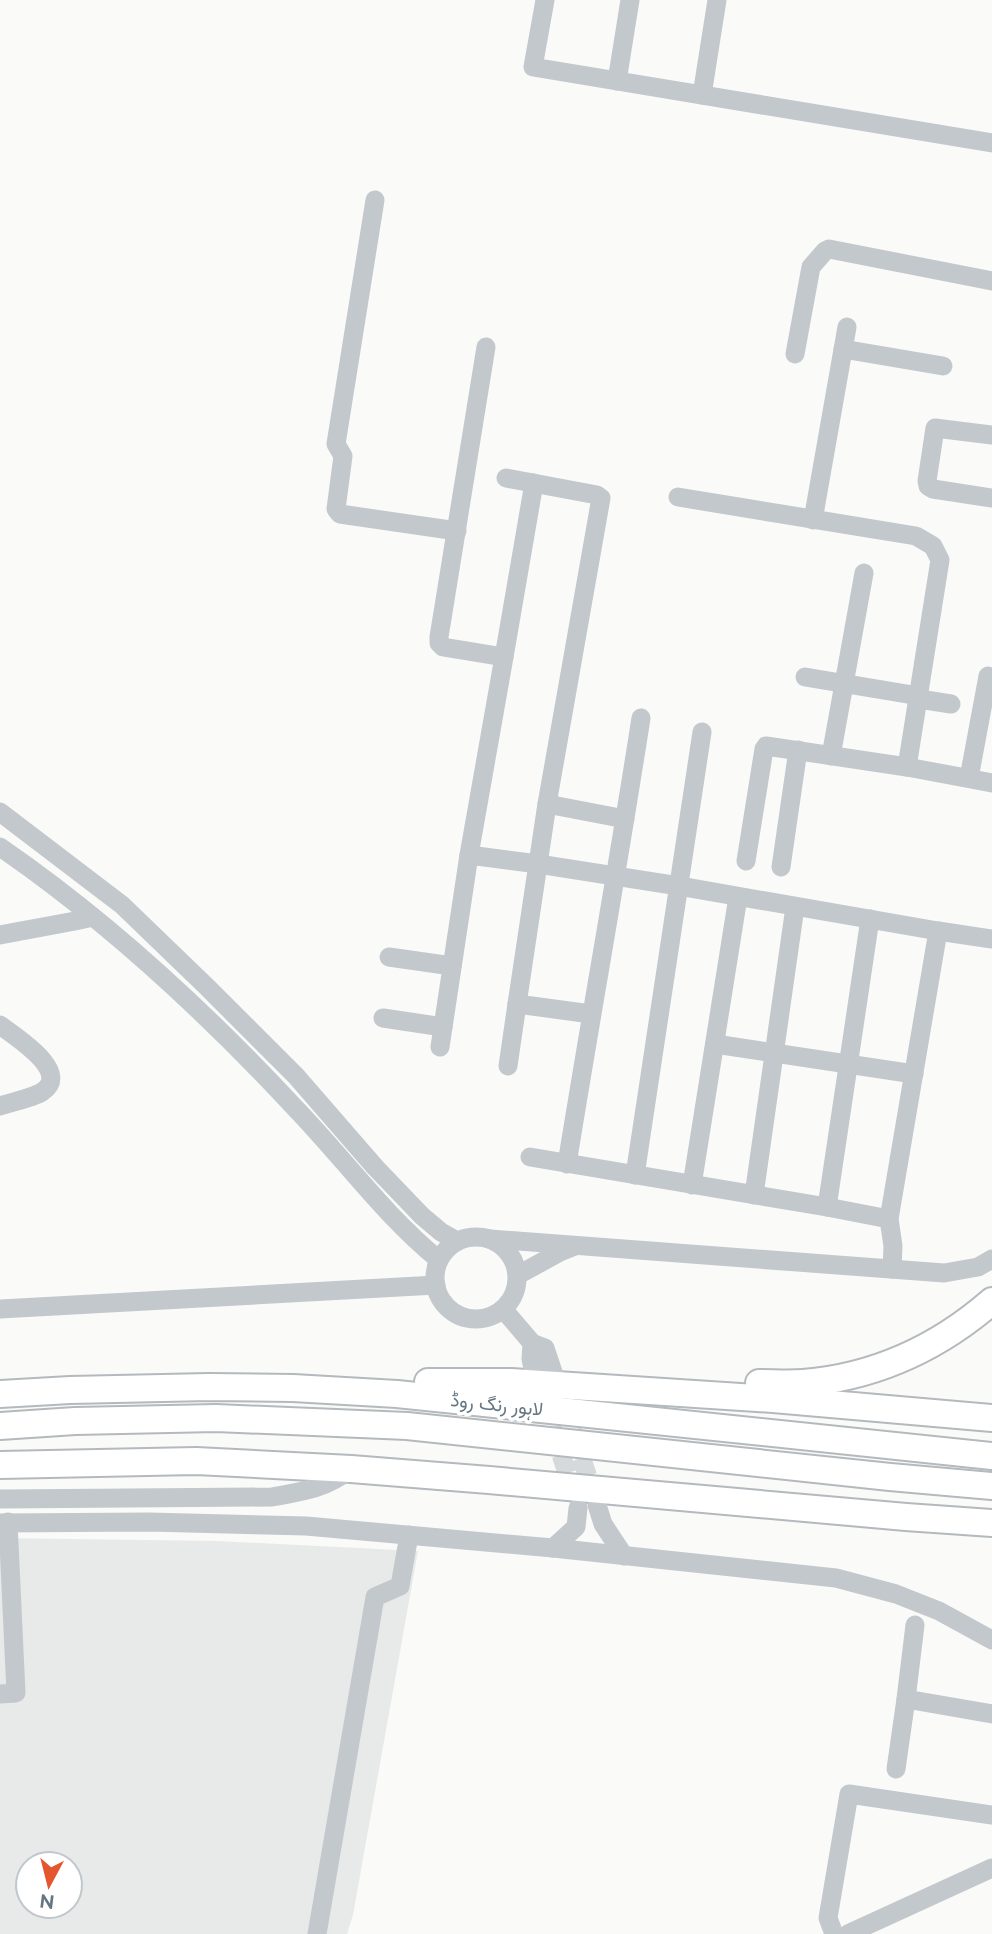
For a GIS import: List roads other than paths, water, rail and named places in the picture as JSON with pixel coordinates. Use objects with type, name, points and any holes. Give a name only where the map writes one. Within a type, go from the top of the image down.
[{"type":"highway","points":[[628,1391],[803,1383],[870,1370],[923,1349],[966,1324],[992,1301]]},
{"type":"highway","points":[[293,1388],[370,1382],[512,1382],[772,1399],[992,1418]]},
{"type":"highway","name":"لاہور رنگ روڈ","points":[[0,1394],[94,1389],[293,1388],[397,1394],[992,1456]]},
{"type":"highway","name":"لاہور رنگ روڈ","points":[[0,1426],[75,1420],[216,1418],[407,1426],[992,1486]]},
{"type":"highway","points":[[0,1465],[196,1461],[351,1469],[992,1523]]},
{"type":"street","points":[[545,0],[533,67],[992,143]]},
{"type":"street","points":[[617,81],[630,0]]},
{"type":"street","points":[[702,95],[717,0]]},
{"type":"street","points":[[375,200],[336,444],[343,456],[336,509],[340,514],[457,531]]},
{"type":"street","points":[[795,354],[811,267],[829,249],[992,281]]},
{"type":"street","points":[[813,520],[847,327]]},
{"type":"street","points":[[486,347],[439,643],[443,647],[504,657]]},
{"type":"street","points":[[844,349],[943,366]]},
{"type":"street","points":[[992,435],[935,428],[927,481],[928,486],[933,489],[992,498]]},
{"type":"street","points":[[506,478],[597,495],[601,498],[547,804],[508,1066]]},
{"type":"street","points":[[440,1047],[469,855],[534,483]]},
{"type":"street","points":[[678,497],[916,536],[933,546],[940,559],[907,767]]},
{"type":"street","points":[[831,755],[864,573]]},
{"type":"street","points":[[969,778],[988,676]]},
{"type":"street","points":[[805,677],[951,704]]},
{"type":"street","points":[[567,1164],[640,718]]},
{"type":"street","points":[[635,1175],[702,733]]},
{"type":"street","points":[[746,861],[765,747],[907,767],[992,783]]},
{"type":"street","points":[[781,867],[798,750]]},
{"type":"street","points":[[547,804],[625,819]]},
{"type":"street","points":[[0,812],[122,905],[296,1076],[375,1167],[422,1216],[457,1241]]},
{"type":"street","points":[[0,847],[93,917],[157,971],[239,1049],[300,1112],[402,1227],[439,1260]]},
{"type":"street","points":[[469,855],[679,886],[992,939]]},
{"type":"street","points":[[692,1185],[738,897]]},
{"type":"street","points":[[754,1195],[795,907]]},
{"type":"street","points":[[0,935],[93,917]]},
{"type":"street","points":[[827,1207],[870,919]]},
{"type":"street","points":[[891,1269],[889,1219],[938,931]]},
{"type":"street","points":[[389,957],[452,966]]},
{"type":"street","points":[[517,1004],[591,1014]]},
{"type":"street","points":[[383,1018],[443,1027]]},
{"type":"street","points":[[0,1025],[46,1061],[51,1073],[49,1083],[42,1092],[0,1105]]},
{"type":"street","points":[[715,1044],[914,1074]]},
{"type":"street","points":[[530,1157],[889,1219]]},
{"type":"street","points":[[490,1238],[509,1252],[515,1263],[518,1275],[514,1293],[503,1309],[495,1314],[483,1318],[458,1315],[440,1297],[435,1277],[439,1260],[446,1249],[469,1237],[482,1237],[944,1273],[978,1267],[992,1259]]},
{"type":"street","points":[[518,1275],[560,1252],[579,1245]]},
{"type":"street","points":[[0,1309],[436,1285]]},
{"type":"street","points":[[503,1309],[532,1343],[531,1359],[544,1373]]},
{"type":"street","points":[[0,1499],[272,1497],[315,1489],[336,1480],[351,1469]]},
{"type":"street","points":[[553,1548],[584,1513],[603,1524],[624,1556]]},
{"type":"street","points":[[0,1694],[16,1693],[4,1523],[149,1522],[306,1526],[553,1548],[836,1578],[897,1594],[928,1606],[992,1640]]},
{"type":"street","points":[[317,1934],[375,1597],[400,1586],[409,1535]]},
{"type":"street","points":[[896,1769],[915,1625]]},
{"type":"street","points":[[906,1699],[992,1714]]},
{"type":"street","points":[[834,1934],[828,1918],[849,1794],[992,1815]]},
{"type":"street","points":[[848,1934],[992,1868]]},
{"type":"tunnel","points":[[543,1400],[575,1497]]},
{"type":"tunnel","points":[[563,1403],[596,1501]]}]
